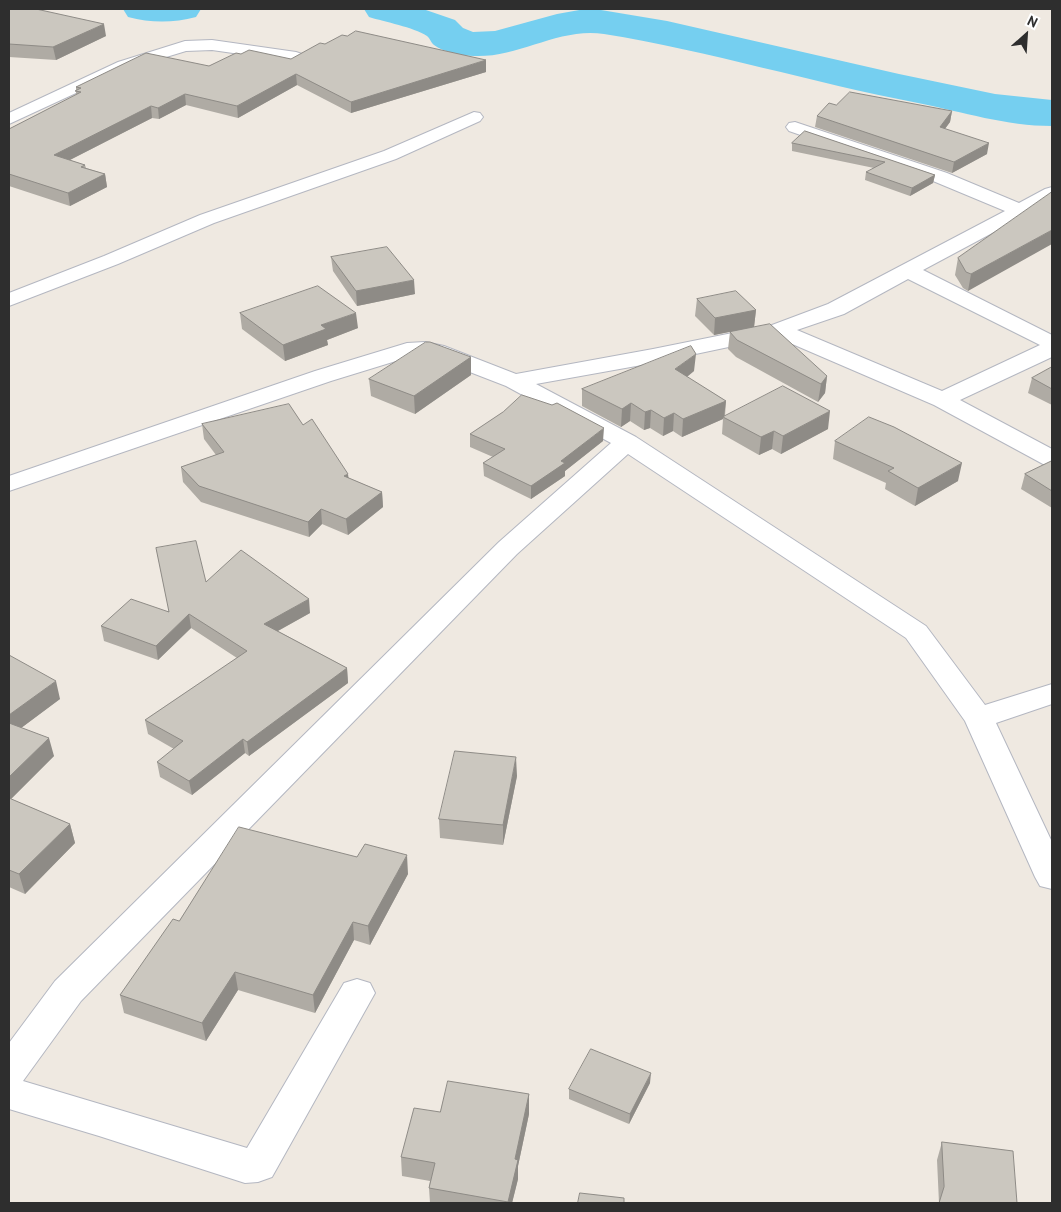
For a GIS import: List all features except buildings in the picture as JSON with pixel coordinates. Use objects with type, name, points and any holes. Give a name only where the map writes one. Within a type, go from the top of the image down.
[{"type":"street","points":[[9,119],[124,65],[185,46],[212,45],[296,57]]},
{"type":"street","points":[[9,300],[111,260],[207,218],[390,155],[474,117]]},
{"type":"street","points":[[795,127],[940,177],[1020,210]]},
{"type":"street","points":[[514,381],[653,356],[778,330],[836,309],[1052,193]]},
{"type":"street","points":[[908,271],[1050,351]]},
{"type":"street","points":[[778,330],[942,400],[1050,454]]},
{"type":"street","points":[[9,484],[323,376],[407,350],[436,351],[514,381],[628,442],[916,632],[979,718],[1052,877]]},
{"type":"street","points":[[942,400],[1050,351]]},
{"type":"street","points":[[9,1071],[68,991],[508,548],[628,442]]},
{"type":"street","points":[[979,718],[1052,694]]},
{"type":"street","points":[[9,1093],[100,1119],[245,1166],[258,1164],[357,993]]},
{"type":"waterway","points":[[142,9],[182,9]]},
{"type":"waterway","points":[[383,9],[441,28],[449,37],[473,44],[497,43],[557,26],[585,21],[601,22],[667,33],[899,87],[995,107],[1052,113]]}]
